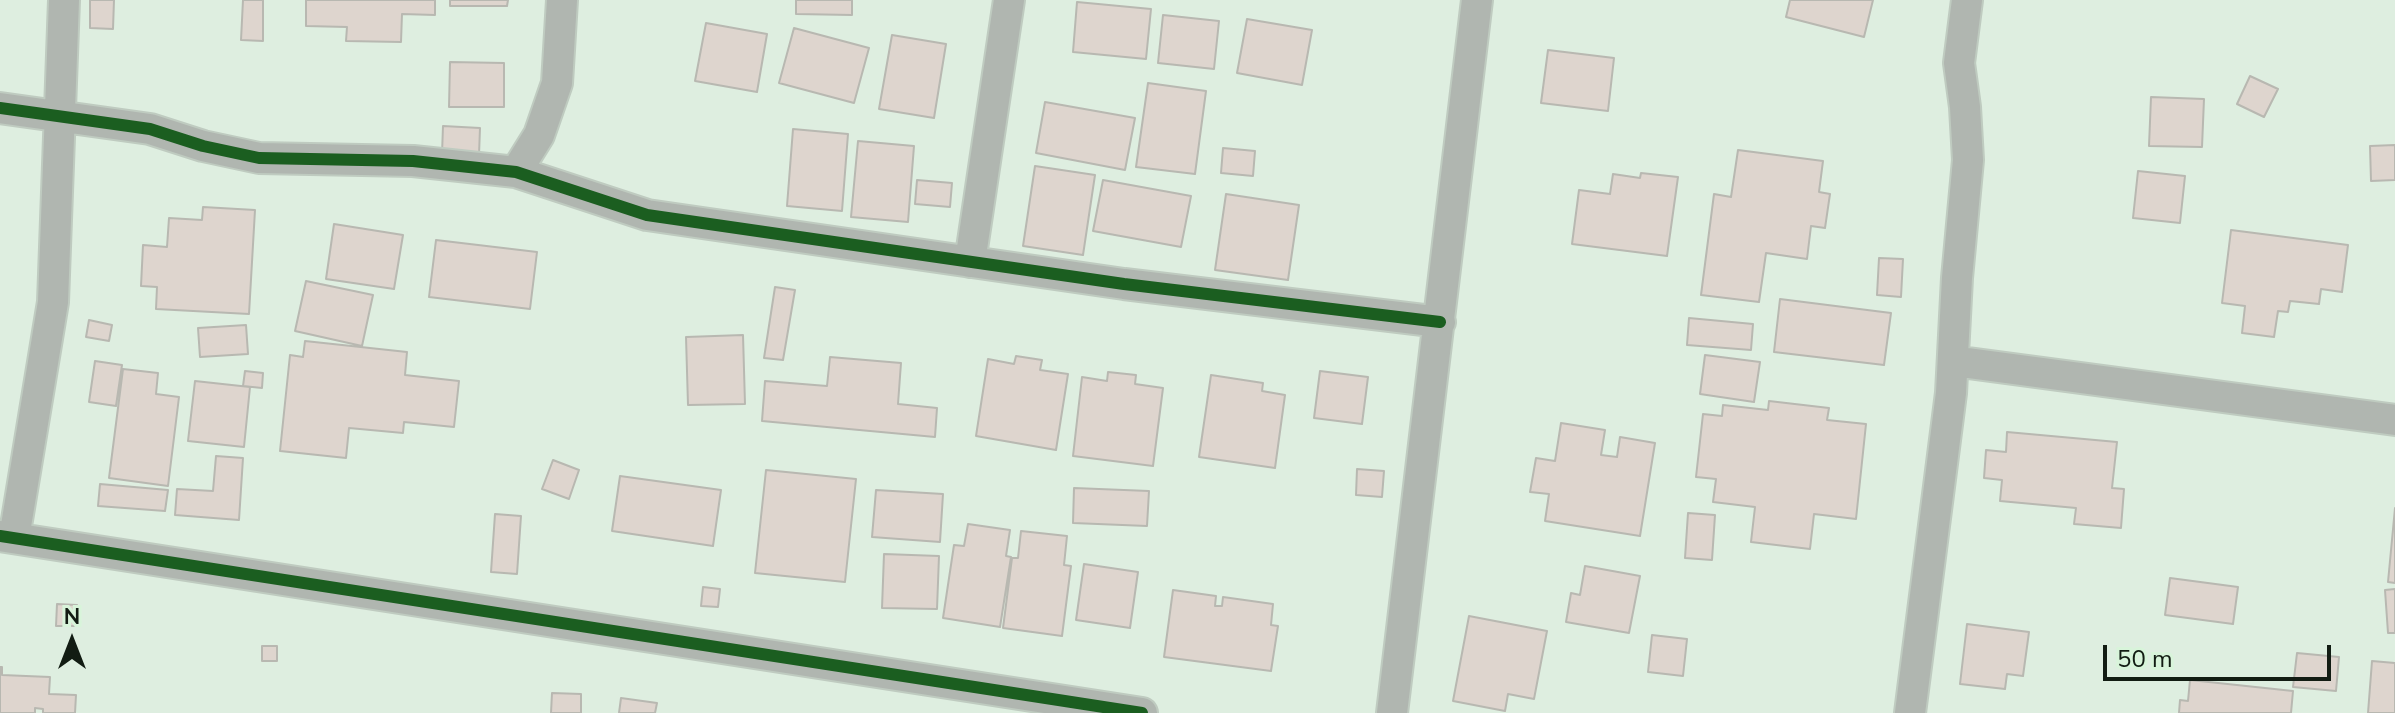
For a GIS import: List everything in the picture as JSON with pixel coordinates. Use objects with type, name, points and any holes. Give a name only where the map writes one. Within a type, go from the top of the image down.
[{"type":"street","points":[[64,0],[53,302],[7,537],[1142,713]]},
{"type":"street","points":[[516,172],[539,135],[557,83],[562,0]]},
{"type":"street","points":[[970,262],[1009,0]]},
{"type":"street","points":[[1392,713],[1477,0]]},
{"type":"street","points":[[1910,713],[1953,361],[1968,160],[1959,63],[1967,0]]},
{"type":"street","points":[[0,108],[150,129],[203,146],[259,158],[413,161],[516,172],[647,215],[1124,284],[1440,322]]},
{"type":"street","points":[[1953,361],[2395,420]]},
{"type":"building","points":[[90,0],[114,0],[113,29],[90,28]]},
{"type":"building","points":[[243,0],[263,0],[263,41],[241,40]]},
{"type":"building","points":[[306,0],[435,0],[435,15],[402,14],[401,42],[346,41],[347,27],[306,26]]},
{"type":"building","points":[[450,0],[508,0],[507,6],[450,6]]},
{"type":"building","points":[[796,0],[852,0],[852,15],[796,14]]},
{"type":"building","points":[[1790,0],[1873,0],[1864,37],[1786,17]]},
{"type":"building","points":[[1077,2],[1151,9],[1146,59],[1073,52]]},
{"type":"building","points":[[1163,15],[1219,21],[1214,69],[1158,63]]},
{"type":"building","points":[[1247,19],[1312,30],[1302,85],[1237,73]]},
{"type":"building","points":[[706,23],[767,34],[757,92],[695,81]]},
{"type":"building","points":[[794,28],[869,48],[854,103],[779,83]]},
{"type":"building","points":[[892,35],[946,44],[934,118],[879,109]]},
{"type":"building","points":[[1548,50],[1614,58],[1608,111],[1541,103]]},
{"type":"building","points":[[450,62],[504,63],[504,107],[449,107]]},
{"type":"building","points":[[2250,76],[2278,89],[2264,117],[2237,104]]},
{"type":"building","points":[[1148,83],[1206,91],[1195,174],[1136,167]]},
{"type":"building","points":[[2151,97],[2204,99],[2202,147],[2149,146]]},
{"type":"building","points":[[1045,102],[1135,118],[1125,170],[1036,153]]},
{"type":"building","points":[[443,126],[480,128],[479,155],[442,154]]},
{"type":"building","points":[[793,129],[848,134],[842,211],[787,206]]},
{"type":"building","points":[[858,141],[914,146],[908,222],[851,217]]},
{"type":"building","points":[[2395,145],[2395,180],[2371,181],[2370,146]]},
{"type":"building","points":[[1223,148],[1255,151],[1253,176],[1221,173]]},
{"type":"building","points":[[1738,150],[1823,161],[1819,192],[1830,194],[1825,228],[1811,226],[1807,259],[1766,253],[1759,302],[1701,295],[1714,194],[1731,197]]},
{"type":"building","points":[[1035,166],[1095,175],[1083,255],[1023,246]]},
{"type":"building","points":[[2138,171],[2185,176],[2180,223],[2133,218]]},
{"type":"building","points":[[1641,173],[1678,177],[1667,256],[1572,244],[1579,190],[1610,194],[1613,174],[1640,178]]},
{"type":"building","points":[[917,180],[952,183],[950,207],[915,204]]},
{"type":"building","points":[[1103,180],[1191,196],[1181,247],[1093,231]]},
{"type":"building","points":[[1226,194],[1299,205],[1288,280],[1215,270]]},
{"type":"building","points":[[203,207],[255,210],[249,314],[156,309],[157,287],[141,286],[143,245],[167,247],[169,218],[202,220]]},
{"type":"building","points":[[334,224],[403,235],[394,289],[326,279]]},
{"type":"building","points":[[2231,230],[2348,245],[2342,292],[2321,289],[2319,304],[2290,301],[2288,312],[2278,311],[2274,337],[2242,333],[2245,306],[2222,303]]},
{"type":"building","points":[[436,240],[537,252],[530,309],[429,297]]},
{"type":"building","points":[[1879,258],[1903,259],[1901,297],[1877,295]]},
{"type":"building","points":[[306,281],[373,295],[362,346],[295,331]]},
{"type":"building","points":[[775,287],[795,290],[783,360],[764,358]]},
{"type":"building","points":[[1780,299],[1891,313],[1884,365],[1774,352]]},
{"type":"building","points":[[1689,318],[1753,324],[1751,350],[1687,345]]},
{"type":"building","points":[[89,320],[112,325],[109,341],[86,337]]},
{"type":"building","points":[[246,325],[248,354],[200,357],[198,328]]},
{"type":"building","points":[[743,335],[745,404],[688,405],[686,337]]},
{"type":"building","points":[[305,341],[407,352],[405,375],[459,381],[454,427],[404,422],[403,433],[349,428],[346,458],[280,451],[290,355],[303,357]]},
{"type":"building","points":[[1705,355],[1760,362],[1754,402],[1700,394]]},
{"type":"building","points":[[1016,356],[1042,360],[1040,370],[1068,374],[1056,450],[976,436],[988,359],[1014,364]]},
{"type":"building","points":[[830,357],[901,363],[898,404],[937,408],[935,437],[762,421],[765,381],[827,386]]},
{"type":"building","points":[[95,361],[122,365],[116,406],[89,402]]},
{"type":"building","points":[[123,369],[158,373],[156,394],[179,397],[168,486],[109,478]]},
{"type":"building","points":[[245,371],[263,373],[262,388],[243,386]]},
{"type":"building","points":[[1320,371],[1368,377],[1362,424],[1314,418]]},
{"type":"building","points":[[1108,372],[1136,375],[1135,384],[1163,388],[1153,466],[1073,456],[1082,377],[1107,381]]},
{"type":"building","points":[[1211,375],[1263,383],[1262,391],[1285,395],[1275,468],[1199,457]]},
{"type":"building","points":[[195,381],[250,387],[244,447],[188,441]]},
{"type":"building","points":[[1769,401],[1829,408],[1827,420],[1866,424],[1856,519],[1814,514],[1810,549],[1751,542],[1755,507],[1713,502],[1716,479],[1696,477],[1703,414],[1722,416],[1723,405],[1768,410]]},
{"type":"building","points":[[1561,423],[1605,430],[1601,455],[1617,457],[1620,437],[1655,443],[1640,536],[1545,521],[1549,494],[1530,492],[1536,458],[1555,461]]},
{"type":"building","points":[[2007,432],[2117,442],[2112,488],[2124,489],[2121,528],[2074,524],[2076,508],[2000,501],[2002,480],[1984,478],[1986,450],[2006,452]]},
{"type":"building","points":[[216,456],[243,458],[239,520],[175,515],[177,489],[213,491]]},
{"type":"building","points":[[553,460],[579,470],[569,499],[542,489]]},
{"type":"building","points":[[1357,469],[1384,471],[1382,497],[1356,495]]},
{"type":"building","points":[[766,470],[856,479],[845,582],[755,573]]},
{"type":"building","points":[[620,476],[721,490],[713,546],[612,531]]},
{"type":"building","points":[[100,484],[168,490],[165,511],[98,506]]},
{"type":"building","points":[[1074,488],[1149,491],[1147,526],[1073,523]]},
{"type":"building","points":[[876,490],[943,494],[940,542],[872,537]]},
{"type":"building","points":[[2395,508],[2395,583],[2388,582]]},
{"type":"building","points":[[1688,513],[1715,515],[1712,560],[1685,558]]},
{"type":"building","points":[[495,514],[521,516],[517,574],[491,572]]},
{"type":"building","points":[[968,524],[1010,530],[1006,556],[1011,557],[1000,627],[943,618],[954,545],[964,546]]},
{"type":"building","points":[[1021,531],[1067,536],[1064,565],[1071,566],[1062,636],[1003,628],[1012,558],[1018,558]]},
{"type":"building","points":[[884,554],[939,556],[937,609],[882,608]]},
{"type":"building","points":[[1084,564],[1138,572],[1130,628],[1076,620]]},
{"type":"building","points":[[1585,566],[1640,576],[1629,633],[1566,622],[1571,593],[1580,595]]},
{"type":"building","points":[[2170,578],[2238,587],[2233,624],[2165,615]]},
{"type":"building","points":[[703,587],[720,589],[718,607],[701,606]]},
{"type":"building","points":[[2395,589],[2395,633],[2388,633],[2385,590]]},
{"type":"building","points":[[1173,590],[1216,596],[1215,606],[1222,606],[1223,597],[1273,604],[1271,625],[1278,626],[1271,671],[1164,657]]},
{"type":"building","points":[[57,604],[77,605],[76,626],[56,626]]},
{"type":"building","points":[[1469,616],[1547,631],[1534,699],[1508,694],[1505,711],[1453,701]]},
{"type":"building","points":[[1967,624],[2029,632],[2023,676],[2007,674],[2005,689],[1960,684]]},
{"type":"building","points":[[1652,635],[1687,639],[1683,676],[1648,672]]},
{"type":"building","points":[[262,646],[277,646],[277,661],[262,661]]},
{"type":"building","points":[[2297,653],[2339,657],[2336,691],[2293,687]]},
{"type":"building","points":[[2372,661],[2395,663],[2395,713],[2368,713]]},
{"type":"building","points":[[0,667],[2,675],[50,677],[49,694],[76,695],[75,713],[43,713],[43,709],[35,708],[35,713],[0,713]]},
{"type":"building","points":[[2190,680],[2293,691],[2291,713],[2179,713],[2180,700],[2188,701]]},
{"type":"building","points":[[552,693],[581,694],[581,713],[551,713]]},
{"type":"building","points":[[621,698],[657,703],[655,713],[619,713]]},
{"type":"cycle path","points":[[0,108],[150,129],[203,146],[259,158],[413,161],[516,172],[647,215],[1124,284],[1440,322]]},
{"type":"cycle path","points":[[0,536],[1142,713]]}]
